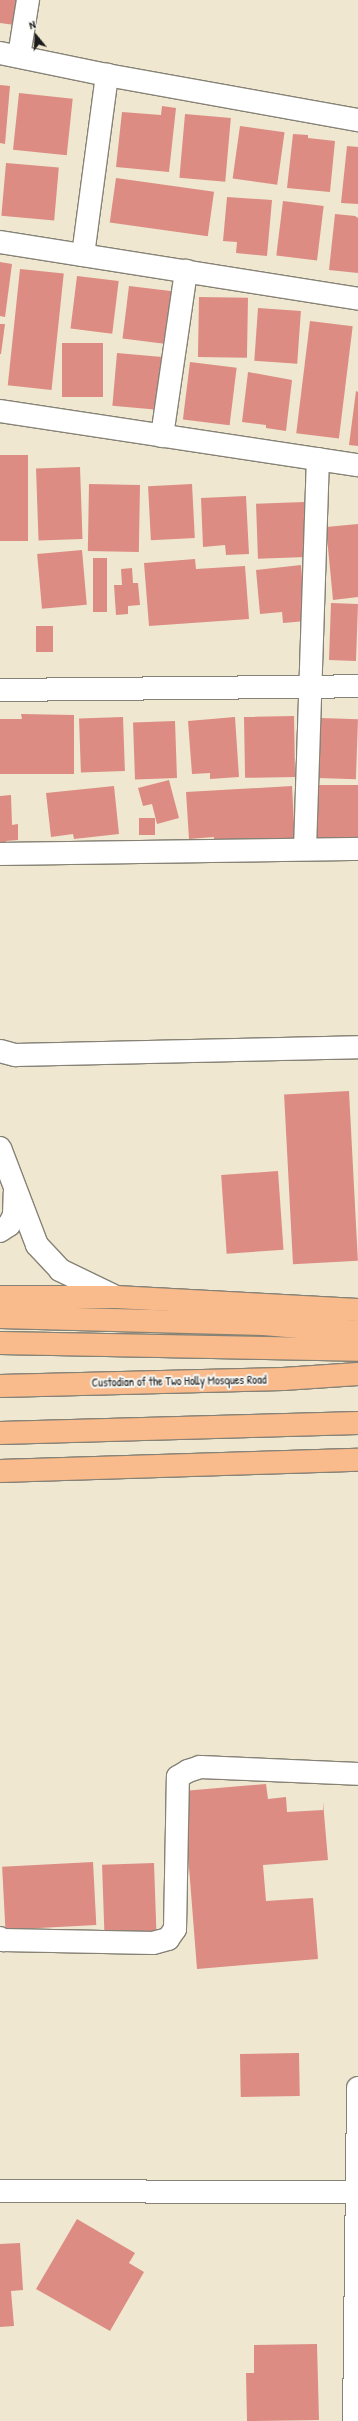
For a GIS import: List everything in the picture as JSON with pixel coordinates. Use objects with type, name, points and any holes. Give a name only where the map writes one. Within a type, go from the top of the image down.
[{"type":"main road","points":[[0,1297],[116,1297],[358,1310]]},
{"type":"main road","points":[[0,1317],[264,1324],[358,1332]]},
{"type":"main road","points":[[0,1343],[358,1350]]},
{"type":"main road","name":"Custodian of the Two Holly Mosques Road","points":[[0,1386],[283,1379],[358,1374]]},
{"type":"main road","points":[[0,1433],[358,1423]]},
{"type":"main road","points":[[0,1471],[358,1460]]},
{"type":"street","points":[[28,0],[10,55],[107,75],[358,120]]},
{"type":"street","points":[[83,255],[107,75]]},
{"type":"street","points":[[0,242],[358,298]]},
{"type":"street","points":[[162,436],[186,272]]},
{"type":"street","points":[[0,411],[358,465]]},
{"type":"street","points":[[305,849],[318,459]]},
{"type":"street","points":[[0,690],[311,685],[358,686]]},
{"type":"street","points":[[0,854],[305,849],[358,850]]},
{"type":"street","points":[[0,1051],[15,1055],[358,1047]]},
{"type":"street","points":[[0,1148],[14,1189],[37,1245],[60,1270],[116,1297]]},
{"type":"street","points":[[0,1231],[9,1225],[14,1215],[14,1189]]},
{"type":"street","points":[[0,1938],[3,1940],[153,1943],[168,1939],[175,1929],[178,1777],[188,1771],[200,1767],[358,1774]]},
{"type":"street","points":[[354,2421],[358,2088]]},
{"type":"street","points":[[0,2191],[356,2192]]},
{"type":"building","points":[[0,0],[18,0],[15,25],[0,23]]},
{"type":"building","points":[[0,85],[10,86],[5,144],[0,143]]},
{"type":"building","points":[[19,93],[73,99],[67,155],[13,150]]},
{"type":"building","points":[[162,106],[176,108],[169,172],[116,167],[122,112],[161,115]]},
{"type":"building","points":[[185,114],[231,118],[225,182],[179,178]]},
{"type":"building","points":[[240,126],[285,132],[277,185],[233,178]]},
{"type":"building","points":[[293,134],[308,135],[308,138],[335,141],[330,192],[287,188]]},
{"type":"building","points":[[347,146],[358,147],[358,204],[341,203]]},
{"type":"building","points":[[6,163],[59,168],[54,220],[1,216]]},
{"type":"building","points":[[116,178],[214,192],[208,236],[110,223]]},
{"type":"building","points":[[227,197],[272,200],[267,256],[236,253],[237,242],[223,241]]},
{"type":"building","points":[[283,201],[324,206],[317,261],[276,256]]},
{"type":"building","points":[[335,214],[355,216],[358,218],[358,273],[329,270]]},
{"type":"building","points":[[0,262],[12,264],[5,317],[0,316]]},
{"type":"building","points":[[20,269],[64,274],[52,390],[8,385]]},
{"type":"building","points":[[77,276],[119,281],[112,334],[71,329]]},
{"type":"building","points":[[129,286],[175,292],[168,344],[123,339]]},
{"type":"building","points":[[199,297],[248,298],[247,358],[198,357]]},
{"type":"building","points":[[258,308],[301,311],[297,364],[254,361]]},
{"type":"building","points":[[310,321],[353,326],[339,438],[296,433]]},
{"type":"building","points":[[0,324],[5,324],[1,354],[0,354]]},
{"type":"building","points":[[62,343],[103,343],[103,397],[62,397]]},
{"type":"building","points":[[117,353],[165,357],[160,410],[112,406]]},
{"type":"building","points":[[190,362],[237,368],[230,425],[183,420]]},
{"type":"building","points":[[248,372],[292,380],[286,431],[266,428],[266,425],[242,422]]},
{"type":"building","points":[[356,391],[358,392],[358,446],[349,445]]},
{"type":"building","points":[[0,455],[28,455],[28,541],[0,541]]},
{"type":"building","points":[[80,467],[83,539],[39,540],[36,469]]},
{"type":"building","points":[[89,484],[140,485],[139,552],[88,551]]},
{"type":"building","points":[[192,484],[195,538],[151,540],[148,486]]},
{"type":"building","points":[[246,496],[249,554],[226,555],[225,545],[203,547],[201,498]]},
{"type":"building","points":[[304,502],[306,557],[258,559],[256,504]]},
{"type":"building","points":[[358,524],[358,597],[333,600],[326,527]]},
{"type":"building","points":[[82,550],[87,605],[42,609],[37,554]]},
{"type":"building","points":[[93,558],[107,558],[107,612],[93,612]]},
{"type":"building","points":[[195,559],[196,569],[245,566],[249,619],[149,626],[144,563]]},
{"type":"building","points":[[301,565],[306,621],[283,623],[282,612],[260,614],[256,570]]},
{"type":"building","points":[[132,568],[133,583],[138,583],[140,605],[128,606],[128,614],[116,615],[114,585],[122,585],[121,569]]},
{"type":"building","points":[[331,603],[358,604],[356,661],[329,660]]},
{"type":"building","points":[[36,626],[53,626],[53,652],[36,652]]},
{"type":"building","points":[[21,714],[74,715],[74,774],[0,774],[0,719],[22,719]]},
{"type":"building","points":[[294,716],[295,777],[245,778],[244,717]]},
{"type":"building","points":[[123,717],[125,771],[81,773],[79,719]]},
{"type":"building","points":[[235,717],[239,777],[210,779],[210,773],[192,774],[188,721]]},
{"type":"building","points":[[320,718],[358,719],[356,779],[318,778]]},
{"type":"building","points":[[175,721],[177,778],[135,779],[133,722]]},
{"type":"building","points":[[169,780],[179,818],[157,824],[152,804],[143,806],[138,788]]},
{"type":"building","points":[[317,785],[358,785],[358,841],[317,841]]},
{"type":"building","points":[[114,786],[119,834],[74,839],[73,834],[51,837],[46,793]]},
{"type":"building","points":[[292,786],[295,841],[214,846],[214,837],[189,839],[186,792]]},
{"type":"building","points":[[11,795],[12,825],[18,824],[18,840],[6,841],[6,846],[0,847],[0,796]]},
{"type":"building","points":[[139,818],[155,818],[155,835],[139,835]]},
{"type":"building","points":[[349,1091],[358,1261],[293,1264],[284,1094]]},
{"type":"building","points":[[278,1171],[284,1250],[227,1254],[221,1175]]},
{"type":"building","points":[[266,1784],[268,1799],[286,1797],[287,1812],[323,1810],[323,1802],[328,1860],[263,1865],[266,1901],[313,1898],[318,1959],[197,1969],[183,1791]]},
{"type":"building","points":[[93,1862],[96,1925],[5,1930],[2,1867]]},
{"type":"building","points":[[154,1863],[157,1936],[105,1938],[102,1865]]},
{"type":"building","points":[[299,2053],[300,2096],[241,2097],[240,2054]]},
{"type":"building","points":[[77,2219],[135,2253],[129,2263],[144,2272],[110,2331],[36,2289]]},
{"type":"building","points":[[20,2243],[23,2290],[11,2291],[14,2326],[0,2327],[0,2244]]},
{"type":"building","points":[[317,2344],[319,2420],[247,2421],[246,2373],[254,2373],[254,2345]]}]
